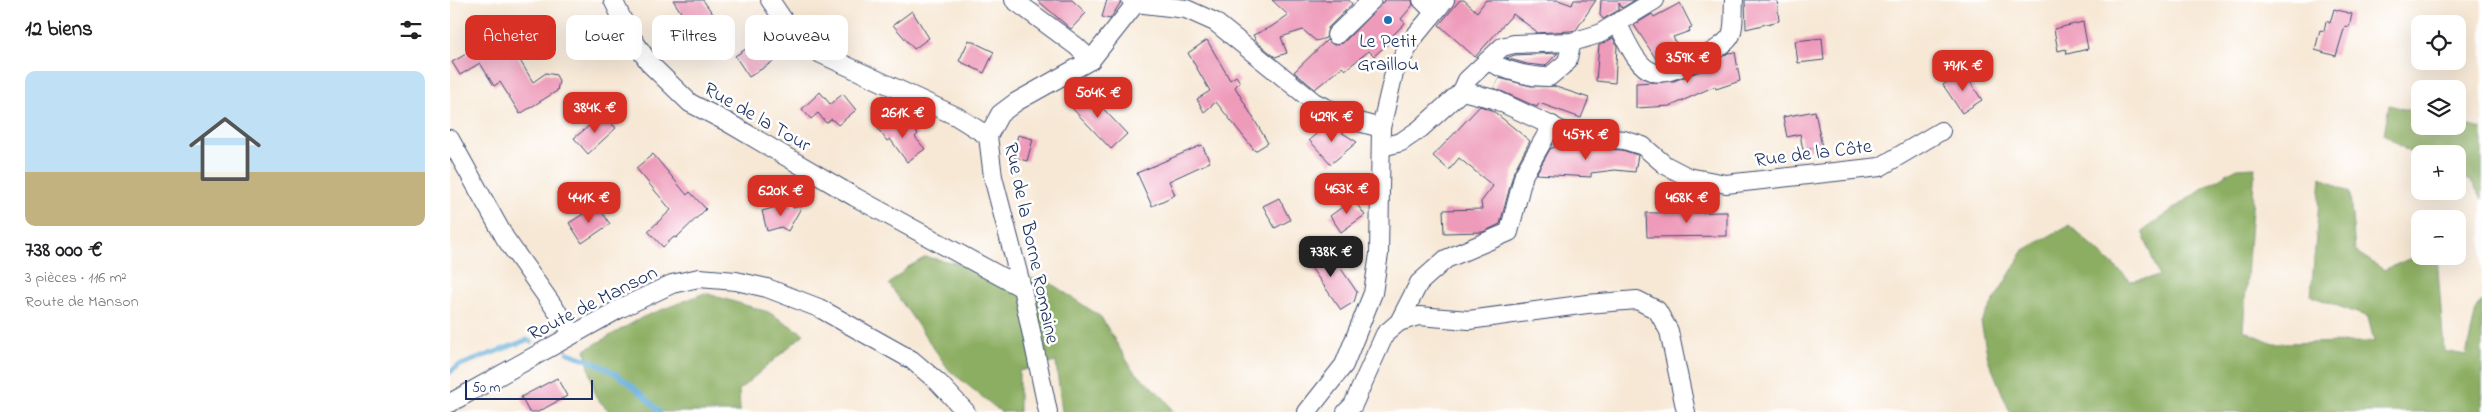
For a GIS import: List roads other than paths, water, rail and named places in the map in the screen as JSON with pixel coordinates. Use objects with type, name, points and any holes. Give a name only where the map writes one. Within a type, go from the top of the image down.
[{"type":"street","name":"Rue de la Tour","points":[[613,0],[630,35],[650,64],[690,103],[854,197],[1022,288]]},
{"type":"street","points":[[770,0],[789,28],[821,54],[956,116],[988,136]]},
{"type":"street","points":[[1014,0],[1076,46],[1091,60]]},
{"type":"street","points":[[1336,35],[1372,0]]},
{"type":"street","points":[[1382,147],[1401,142],[1420,129],[1462,91],[1467,80],[1502,47],[1514,44],[1572,42],[1599,34],[1655,0]]},
{"type":"street","points":[[1617,23],[1639,62],[1653,72],[1667,73],[1719,49],[1731,35],[1734,0]]},
{"type":"street","name":"Rue de la Borne Romaine","points":[[1048,412],[1022,288],[992,176],[988,136],[1000,114],[1016,102],[1091,60],[1134,1]]},
{"type":"street","points":[[1134,1],[1186,9],[1215,22],[1314,102],[1351,120],[1381,128]]},
{"type":"street","points":[[1307,412],[1344,365],[1372,293],[1379,254],[1381,128],[1397,65],[1434,4]]},
{"type":"street","points":[[1487,61],[1534,77],[1549,77],[1567,62],[1572,42]]},
{"type":"street","name":"Rue de la Côte","points":[[1462,91],[1494,99],[1570,135],[1624,140],[1643,146],[1665,165],[1688,177],[1726,184],[1880,167],[1941,131]]},
{"type":"street","points":[[1346,412],[1353,405],[1386,334],[1399,322],[1419,282],[1446,259],[1508,232],[1524,174],[1552,125]]},
{"type":"street","points":[[450,138],[505,238],[573,334]]},
{"type":"street","name":"Route de Manson","points":[[450,403],[621,308],[672,284],[699,278],[736,281],[767,288],[819,308],[912,360],[966,412]]},
{"type":"street","points":[[1399,322],[1419,316],[1469,320],[1587,304],[1637,300],[1657,310],[1669,331],[1686,412]]},
{"type":"waterway","points":[[450,372],[458,366],[527,340],[531,342]]},
{"type":"waterway","points":[[568,353],[596,363],[618,375],[660,412]]},
{"type":"place","name":"Le Petit Graillou","points":[[1388,20]]}]
